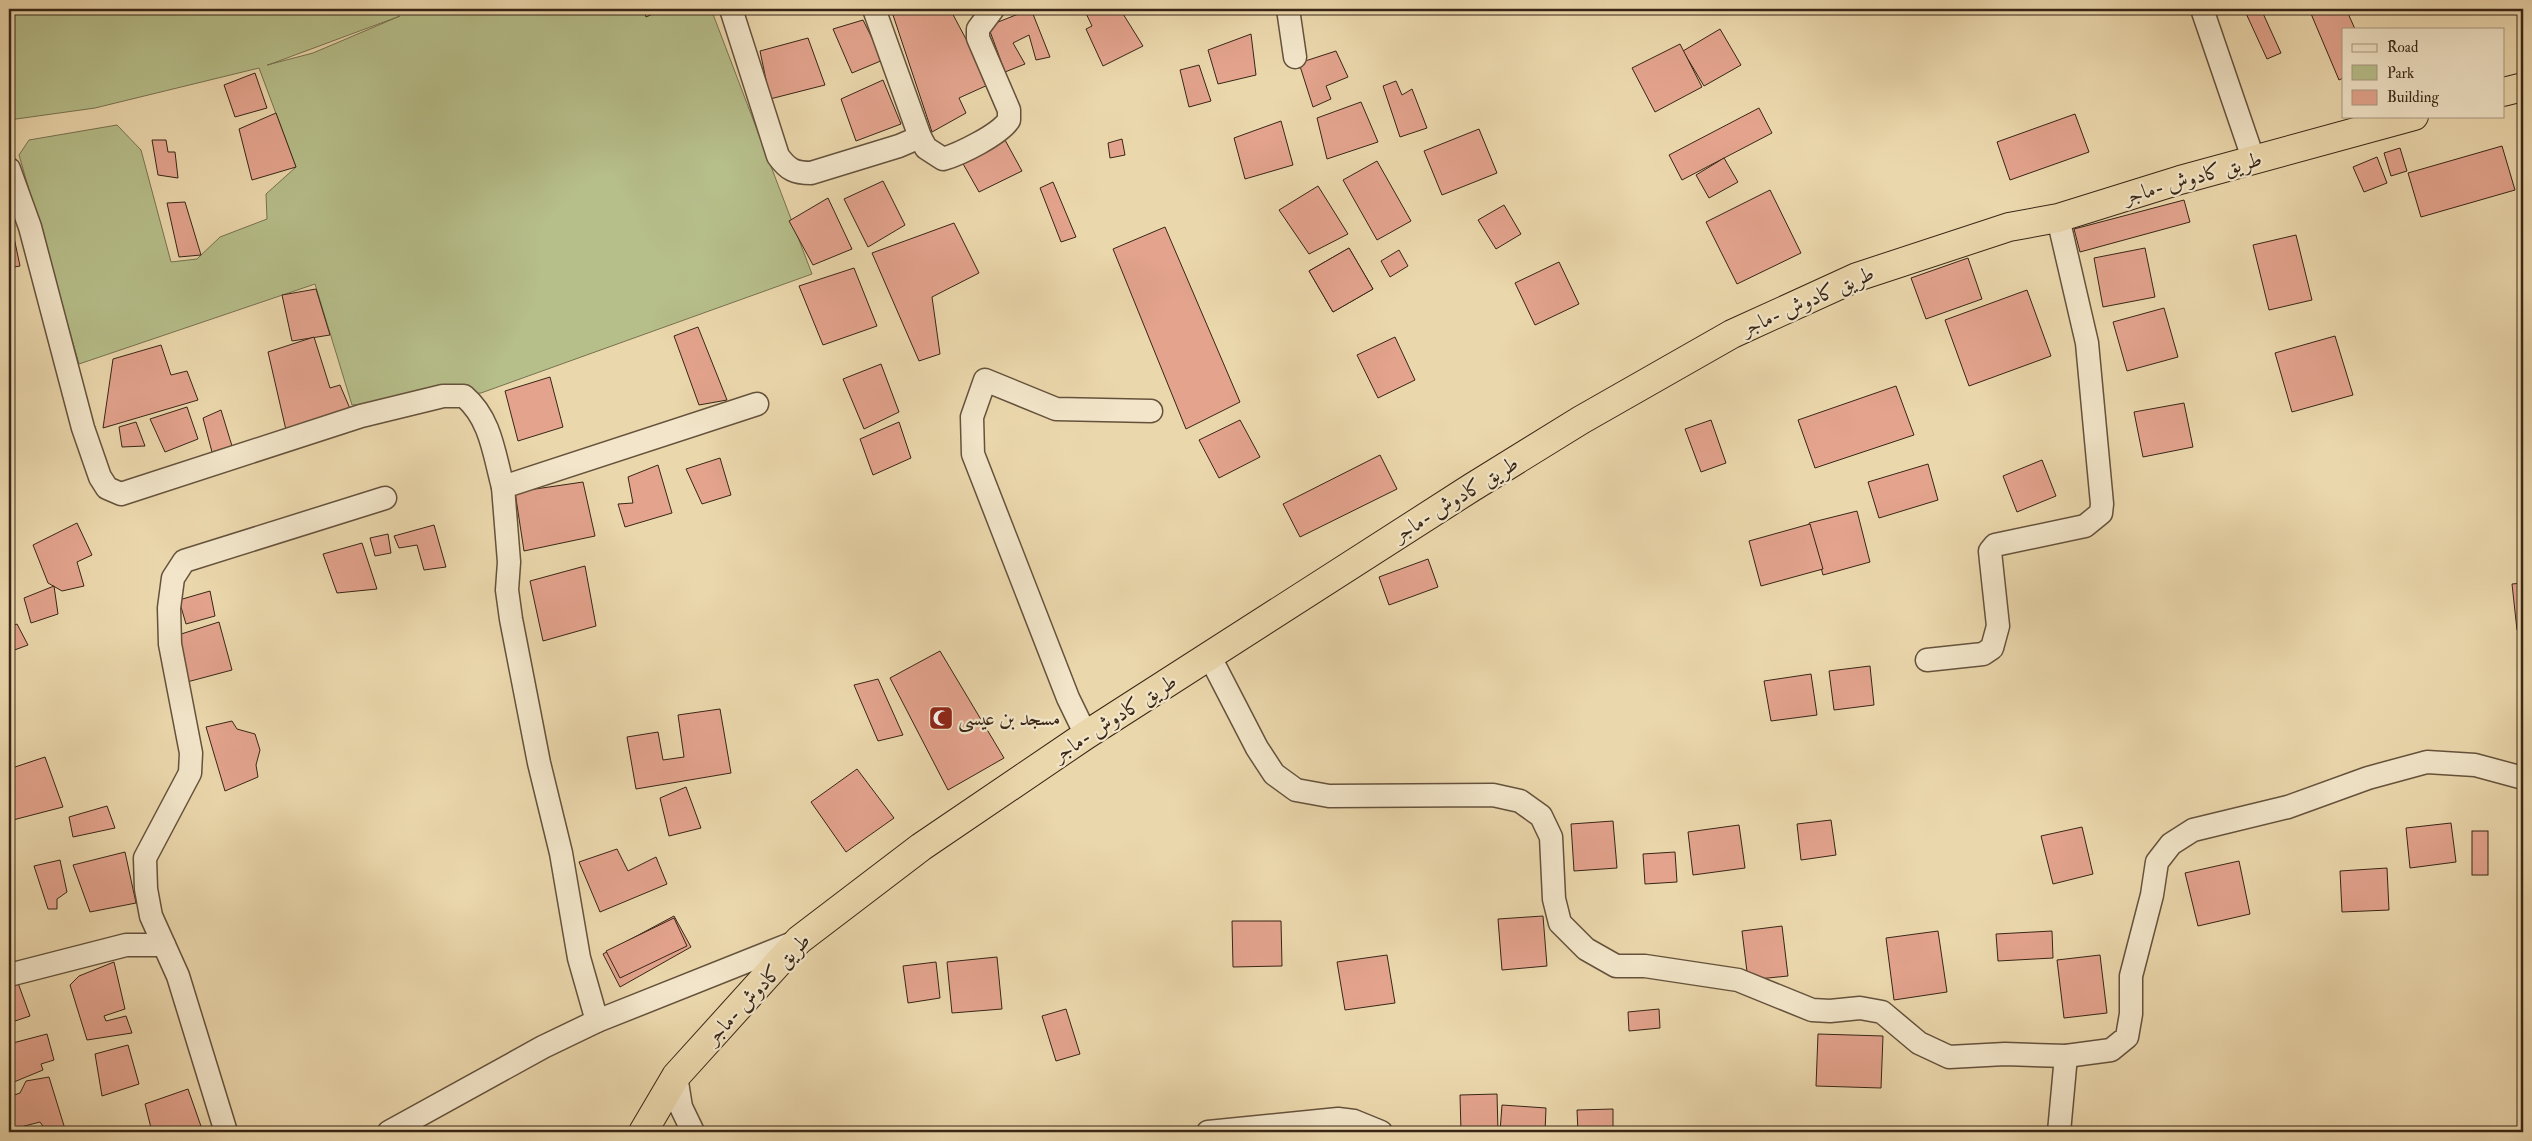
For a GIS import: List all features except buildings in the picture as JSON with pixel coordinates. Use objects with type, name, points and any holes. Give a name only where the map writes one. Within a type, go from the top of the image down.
[{"type":"highway","points":[[2504,92],[2523,87]]},
{"type":"highway","name":"طريق كادوش -ماجر","points":[[643,1132],[676,1076],[799,940],[921,846],[1086,735],[1471,488],[1581,420],[1732,334],[1857,277],[2009,226],[2058,218],[2180,180],[2407,118]]},
{"type":"street","points":[[731,9],[778,156],[786,167],[797,173],[811,174],[899,146],[920,137]]},
{"type":"street","points":[[874,9],[920,137],[926,148],[943,159],[953,156],[999,130],[1008,120],[1009,110],[978,38],[978,30],[992,9]]},
{"type":"street","points":[[1288,9],[1295,58]]},
{"type":"street","points":[[2202,9],[2254,161]]},
{"type":"street","points":[[9,169],[30,227],[84,428],[100,477],[107,488],[121,494],[361,416],[443,396],[464,396],[476,406],[485,420],[503,487],[508,562],[507,590],[511,619],[539,763],[561,853],[579,958],[597,1020]]},
{"type":"street","points":[[1928,660],[1982,654],[1992,648],[1998,626],[1990,560],[1990,550],[1995,545],[2085,526],[2100,513],[2102,504],[2087,343],[2058,218]]},
{"type":"street","points":[[1086,735],[1068,698],[973,454],[972,417],[985,380],[1056,409],[1151,411]]},
{"type":"street","points":[[503,487],[757,404]]},
{"type":"street","points":[[226,1132],[178,976],[151,916],[144,858],[190,773],[191,753],[170,644],[169,608],[173,578],[184,562],[385,498]]},
{"type":"street","points":[[1210,657],[1257,748],[1274,774],[1296,790],[1329,796],[1493,795],[1520,800],[1541,816],[1552,837],[1554,899],[1560,923],[1586,949],[1616,966],[1645,966],[1738,980],[1812,1010],[1860,1008],[1882,1012],[1919,1043],[1949,1057],[2005,1054],[2066,1056],[2111,1050],[2127,1037],[2131,1014],[2131,976],[2152,895],[2157,862],[2172,844],[2193,830],[2288,806],[2368,778],[2427,762],[2475,765],[2523,778]]},
{"type":"street","points":[[389,1132],[543,1047],[597,1020],[799,940]]},
{"type":"street","points":[[9,975],[126,945],[164,945]]},
{"type":"street","points":[[2059,1132],[2066,1056]]},
{"type":"street","points":[[676,1076],[681,1107],[692,1132]]},
{"type":"street","points":[[1208,1132],[1338,1119],[1354,1122],[1380,1132]]},
{"type":"green space","points":[[9,9],[711,9],[812,274],[481,393],[352,405],[315,284],[79,364],[19,155],[29,140],[117,125],[141,150],[171,262],[197,259],[220,237],[267,219],[266,194],[296,167],[259,68],[95,108],[9,120]],"holes":[[[400,16],[313,53],[270,64]]]},
{"type":"place","name":"مسجد بن عيسى","points":[[941,718]]}]
